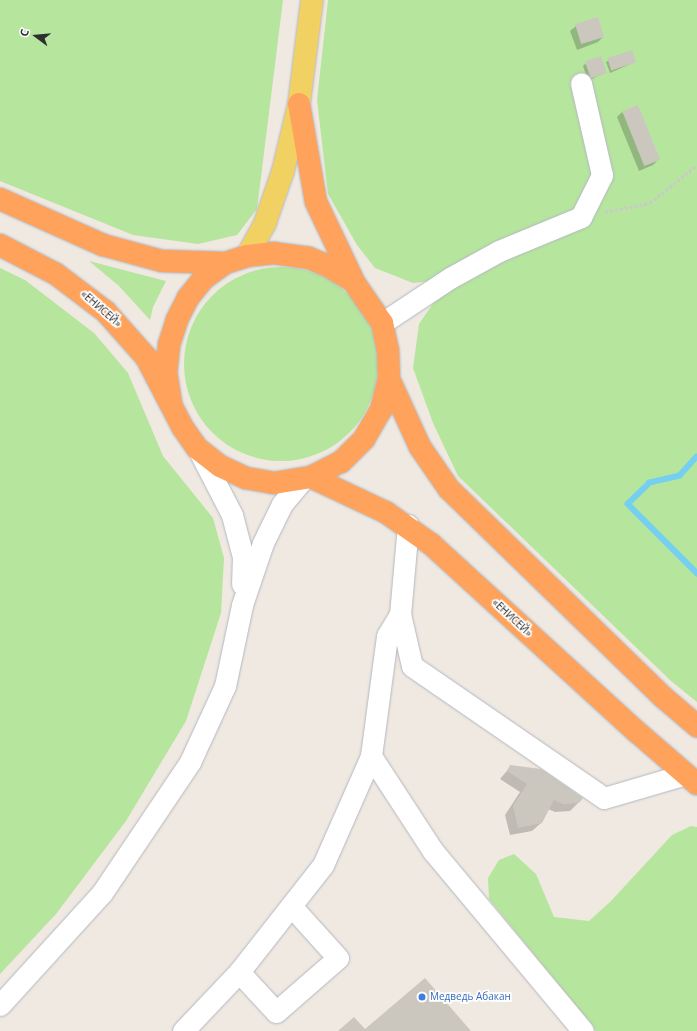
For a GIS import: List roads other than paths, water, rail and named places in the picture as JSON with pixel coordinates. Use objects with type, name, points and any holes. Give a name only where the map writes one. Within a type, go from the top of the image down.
[{"type":"highway","points":[[299,104],[316,202],[353,281]]},
{"type":"highway","name":"«ЕНИСЕЙ»","points":[[0,199],[103,245],[162,261],[226,263]]},
{"type":"highway","name":"«ЕНИСЕЙ»","points":[[0,244],[56,274],[106,312],[146,357],[171,405],[183,428],[197,448],[220,466],[246,478],[274,483],[307,478],[341,462],[364,439],[381,410],[389,379],[388,352],[382,323],[353,281],[328,266],[309,258],[274,253],[247,256],[226,263],[204,278],[188,298],[177,320],[169,345],[166,372],[171,405]]},
{"type":"highway","name":"«ЕНИСЕЙ»","points":[[389,379],[420,447],[449,488],[663,697],[697,726]]},
{"type":"highway","name":"«ЕНИСЕЙ»","points":[[307,478],[364,501],[408,525],[432,544],[691,779]]},
{"type":"main road","points":[[247,256],[264,223],[283,171],[299,104],[312,0]]},
{"type":"street","points":[[382,323],[450,278],[499,251],[581,217],[602,175],[581,83]]},
{"type":"street","points":[[197,448],[232,515],[239,537],[243,558],[242,605]]},
{"type":"street","points":[[0,1005],[102,893],[190,762],[226,686],[242,605],[263,543],[282,504],[307,478]]},
{"type":"street","points":[[408,525],[400,614],[412,666],[604,798],[691,779]]},
{"type":"street","points":[[183,1031],[239,972],[323,865],[371,756],[387,636],[400,614]]},
{"type":"street","points":[[371,756],[433,851],[576,1029]]},
{"type":"street","points":[[239,972],[276,1012],[338,958],[291,906]]},
{"type":"waterway","points":[[697,457],[680,476],[650,483],[628,504],[697,573]]},
{"type":"place","name":"Медведь Абакан","points":[[422,997]]}]
